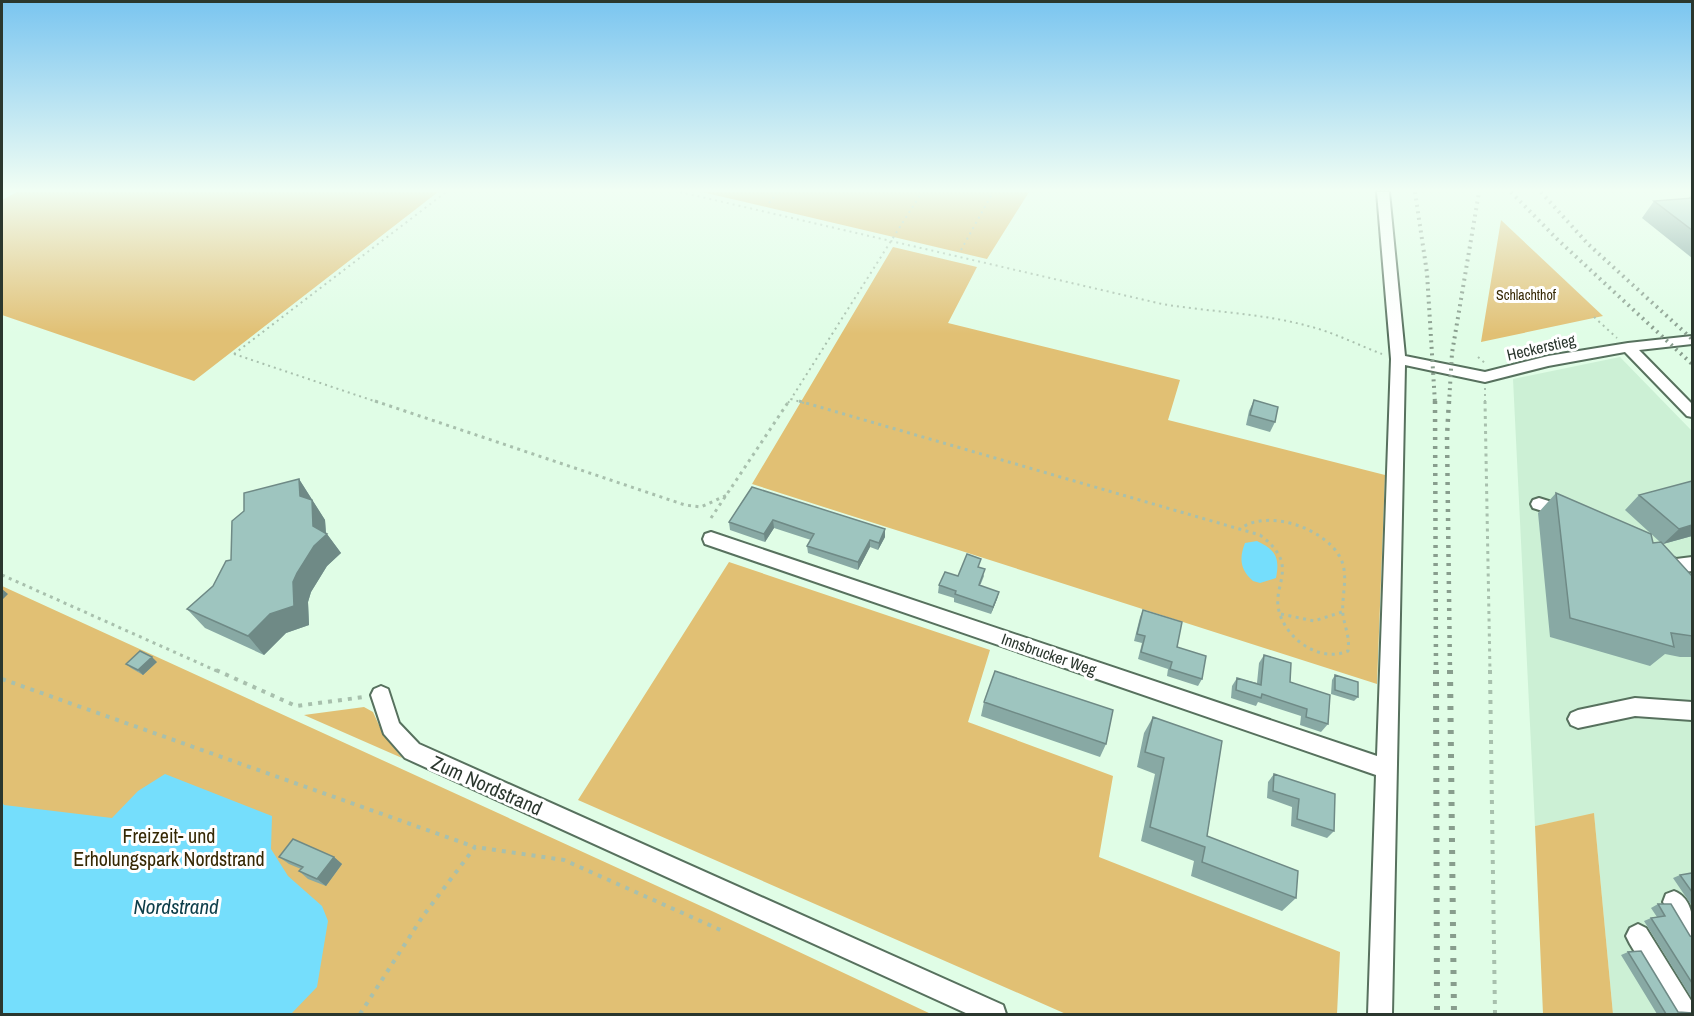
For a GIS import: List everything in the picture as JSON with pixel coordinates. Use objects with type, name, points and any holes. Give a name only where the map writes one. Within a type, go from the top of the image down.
[{"type":"street","points":[[1380,1014],[1398,359],[1387,239]]},
{"type":"street","name":"Heckerstieg","points":[[1398,359],[1485,377],[1548,361],[1628,347],[1692,340]]},
{"type":"street","points":[[1628,347],[1692,412]]},
{"type":"street","points":[[1539,504],[1584,517]]},
{"type":"street","name":"Innsbrucker Weg","points":[[711,540],[1387,769]]},
{"type":"street","points":[[1645,546],[1673,566],[1692,564]]},
{"type":"street","name":"Zum Nordstrand","points":[[381,695],[391,728],[412,751],[994,1014]]},
{"type":"street","points":[[1578,719],[1635,707],[1692,711]]},
{"type":"street","points":[[1674,902],[1692,930]]},
{"type":"street","points":[[1638,936],[1686,1014]]},
{"type":"path","points":[[384,239],[234,354],[685,505],[701,507],[727,495]]},
{"type":"path","points":[[885,239],[1162,304],[1288,321],[1378,352]]},
{"type":"path","points":[[960,250],[966,239]]},
{"type":"path","points":[[711,518],[791,399],[892,241]]},
{"type":"path","points":[[1594,317],[1628,347]]},
{"type":"path","points":[[1485,377],[1495,1014]]},
{"type":"path","points":[[791,399],[1260,535],[1277,549],[1283,565],[1278,597],[1280,614],[1288,629],[1302,645],[1322,654],[1340,655],[1348,651],[1352,636],[1342,612],[1346,601],[1347,583],[1338,553],[1320,538],[1290,524],[1274,520],[1255,518],[1245,522],[1240,529]]},
{"type":"path","points":[[2,575],[297,706],[381,695]]},
{"type":"path","points":[[1280,614],[1314,621],[1342,612]]},
{"type":"path","points":[[2,679],[475,847],[564,860],[725,932]]},
{"type":"path","points":[[360,1014],[423,916],[475,847]]},
{"type":"shaded area","points":[[1620,357],[1692,431],[1692,1014],[1613,1014],[1594,814],[1535,826],[1513,379]]},
{"type":"green space","points":[[2,239],[377,239],[194,381],[2,315]]},
{"type":"green space","points":[[904,239],[999,239],[987,259]]},
{"type":"green space","name":"Schlachthof","points":[[1498,239],[1522,239],[1603,316],[1481,342]]},
{"type":"green space","points":[[893,247],[977,267],[948,323],[1180,380],[1168,420],[1385,475],[1377,684],[752,484]]},
{"type":"green space","points":[[729,562],[990,650],[968,722],[1113,776],[1099,857],[1340,952],[1337,1014],[1066,1014],[578,800]]},
{"type":"green space","name":"Freizeit- und Erholungspark Nordstrand","points":[[2,586],[714,912],[931,1014],[2,1014]]},
{"type":"green space","points":[[364,707],[373,712],[383,734],[402,758],[304,715]]},
{"type":"green space","points":[[1594,813],[1613,1014],[1543,1014],[1535,826]]},
{"type":"water","points":[[1257,541],[1269,548],[1277,560],[1276,578],[1260,583],[1253,581],[1245,573],[1241,559],[1245,543]]},
{"type":"water","name":"Nordstrand","points":[[165,774],[272,816],[271,849],[288,876],[322,906],[328,921],[317,987],[291,1014],[2,1014],[2,802],[4,805],[112,818],[138,791]]},
{"type":"building","points":[[1254,400],[1278,407],[1275,422],[1250,415]]},
{"type":"building","points":[[299,479],[300,496],[312,500],[313,526],[327,534],[314,546],[297,573],[293,582],[294,606],[270,614],[248,636],[187,609],[213,586],[226,561],[231,560],[232,521],[244,511],[244,493]]},
{"type":"building","points":[[1692,481],[1692,525],[1679,529],[1639,495]]},
{"type":"building","points":[[752,487],[885,529],[879,543],[870,540],[858,562],[807,546],[814,534],[773,520],[764,534],[729,522]]},
{"type":"building","points":[[1556,493],[1651,534],[1653,543],[1661,542],[1692,576],[1692,636],[1671,633],[1674,647],[1570,618]]},
{"type":"building","points":[[967,554],[981,559],[978,567],[985,569],[979,585],[999,592],[993,607],[955,594],[956,591],[939,585],[945,572],[958,576]]},
{"type":"building","points":[[1143,610],[1182,622],[1177,647],[1206,656],[1202,679],[1170,669],[1172,662],[1141,652],[1145,636],[1137,634]]},
{"type":"building","points":[[140,651],[152,657],[138,670],[126,664]]},
{"type":"building","points":[[1264,655],[1291,663],[1290,682],[1330,695],[1328,724],[1306,717],[1307,709],[1262,694],[1261,698],[1236,690],[1237,678],[1261,685]]},
{"type":"building","points":[[995,671],[1113,710],[1106,744],[984,702]]},
{"type":"building","points":[[1335,675],[1358,682],[1358,697],[1335,690]]},
{"type":"building","points":[[1153,717],[1222,741],[1207,836],[1298,871],[1296,898],[1202,862],[1205,847],[1150,827],[1164,758],[1145,752]]},
{"type":"building","points":[[1274,774],[1335,794],[1334,831],[1297,819],[1299,799],[1273,791]]},
{"type":"building","points":[[293,839],[334,857],[317,879],[299,871],[303,867],[279,857]]},
{"type":"building","points":[[1692,873],[1692,892],[1680,875]]},
{"type":"building","points":[[1658,904],[1671,904],[1692,937],[1692,983],[1651,918],[1665,916]]},
{"type":"building","points":[[1641,951],[1678,1012],[1692,1014],[1666,1014],[1628,952]]},
{"type":"railway","points":[[1422,239],[1427,273],[1435,403]]},
{"type":"railway","points":[[1449,403],[1452,353],[1471,239]]},
{"type":"railway","points":[[1557,239],[1692,364]]},
{"type":"railway","points":[[1584,239],[1692,339]]},
{"type":"railway","points":[[1435,401],[1436,672]]},
{"type":"railway","points":[[1449,401],[1447,436],[1450,672]]},
{"type":"railway","points":[[1436,670],[1437,1014]]},
{"type":"railway","points":[[1450,670],[1454,1014]]}]
